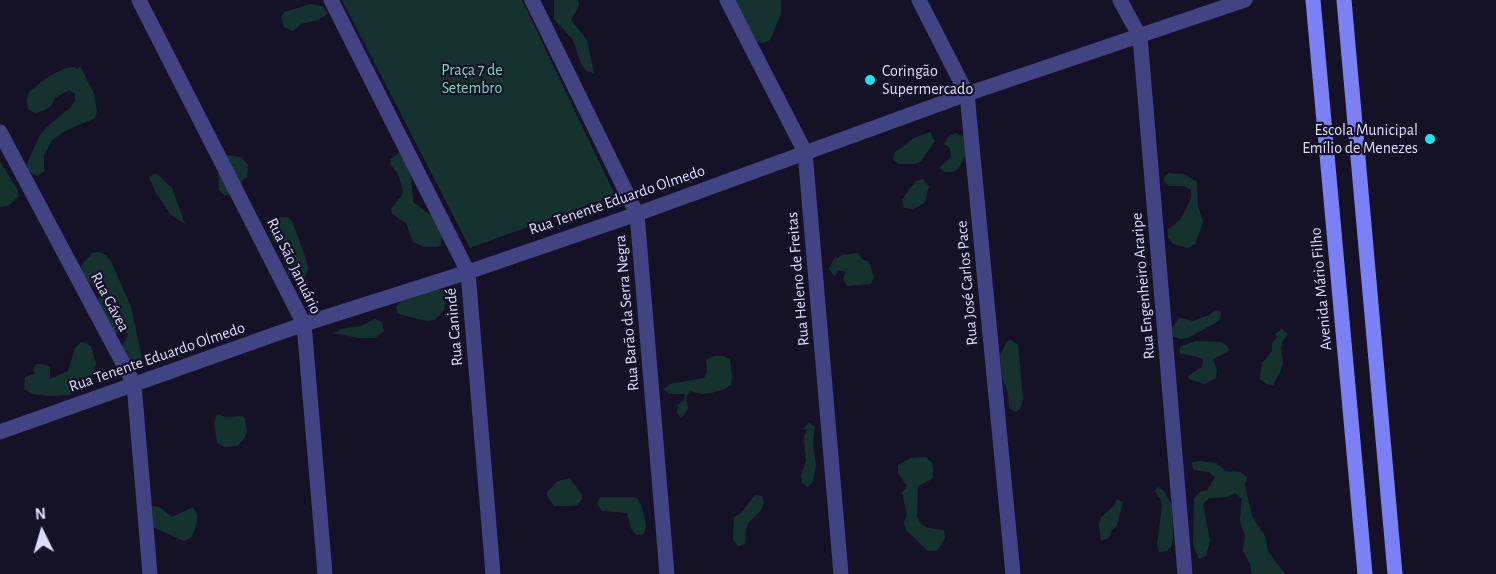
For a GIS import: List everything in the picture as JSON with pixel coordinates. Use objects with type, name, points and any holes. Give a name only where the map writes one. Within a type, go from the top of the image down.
[{"type":"main road","name":"Avenida Mário Filho","points":[[1313,0],[1365,574]]},
{"type":"main road","points":[[1344,0],[1395,574]]},
{"type":"street","name":"Rua São Januário","points":[[139,0],[304,324],[325,574]]},
{"type":"street","name":"Rua Canindé","points":[[331,0],[468,272],[493,574]]},
{"type":"street","name":"Rua Barão da Serra Negra","points":[[531,0],[637,214],[667,574]]},
{"type":"street","name":"Rua Heleno de Freitas","points":[[727,0],[805,152],[841,574]]},
{"type":"street","name":"Rua José Carlos Pace","points":[[919,0],[967,94],[1013,574]]},
{"type":"street","name":"Rua Engenheiro Araripe","points":[[1120,0],[1140,37],[1185,574]]},
{"type":"street","name":"Rua Tenente Eduardo Olmedo","points":[[0,432],[304,324],[468,272],[637,214],[967,94],[1245,0]]},
{"type":"street","name":"Rua Gávea","points":[[0,132],[134,384],[150,574]]},
{"type":"green space","name":"Praça 7 de Setembro","points":[[342,0],[522,0],[615,195],[470,248]]},
{"type":"green space","points":[[554,0],[578,0],[579,6],[571,20],[587,40],[594,73],[586,71],[581,64],[573,40],[554,19]]},
{"type":"green space","points":[[730,0],[781,0],[781,14],[770,40],[763,43],[755,41]]},
{"type":"green space","points":[[311,4],[322,6],[327,12],[326,15],[318,20],[301,24],[293,31],[284,27],[281,17],[284,12]]},
{"type":"green space","points":[[80,66],[94,94],[97,111],[95,118],[65,131],[52,140],[44,155],[44,171],[38,176],[31,173],[27,167],[29,159],[40,135],[70,108],[75,101],[75,94],[69,90],[55,98],[51,106],[35,113],[28,109],[29,92],[49,76],[66,68],[77,69]]},
{"type":"green space","points":[[930,132],[935,141],[921,161],[914,164],[898,164],[893,159],[895,152],[914,138]]},
{"type":"green space","points":[[955,133],[967,138],[966,154],[959,168],[953,172],[945,172],[939,168],[951,157],[950,148],[944,144],[948,137]]},
{"type":"green space","points":[[399,153],[403,154],[411,175],[413,202],[432,216],[442,232],[441,245],[438,247],[425,247],[413,242],[406,223],[392,213],[391,209],[403,191],[398,174],[390,164],[391,159]]},
{"type":"green space","points":[[223,156],[241,157],[248,165],[247,178],[243,179],[240,190],[234,194],[224,195],[219,190],[218,166]]},
{"type":"green space","points":[[0,161],[19,196],[8,206],[0,207]]},
{"type":"green space","points":[[156,173],[172,188],[185,224],[171,215],[156,193],[149,177]]},
{"type":"green space","points":[[1168,173],[1184,174],[1197,182],[1198,206],[1203,222],[1195,244],[1188,248],[1173,244],[1168,237],[1168,229],[1180,220],[1191,198],[1191,190],[1184,186],[1169,186],[1163,180]]},
{"type":"green space","points":[[924,179],[929,186],[925,202],[912,209],[904,208],[902,200],[916,181]]},
{"type":"green space","points":[[277,217],[288,217],[293,223],[307,262],[308,270],[305,277],[290,276],[286,269],[284,252],[273,241],[270,234],[271,226]]},
{"type":"green space","points":[[98,252],[106,255],[111,261],[131,307],[142,358],[135,363],[128,362],[121,349],[128,335],[123,329],[116,334],[108,331],[99,316],[98,292],[82,274],[81,266],[92,253]]},
{"type":"green space","points":[[858,253],[862,259],[869,262],[874,277],[871,284],[847,286],[843,279],[846,272],[838,270],[835,277],[829,269],[836,255],[836,259],[842,255]]},
{"type":"green space","points":[[437,289],[445,291],[447,298],[444,310],[435,320],[427,321],[398,314],[396,307],[403,299]]},
{"type":"green space","points":[[1216,310],[1221,311],[1217,322],[1188,338],[1180,339],[1173,336],[1171,329],[1178,319],[1193,321]]},
{"type":"green space","points":[[375,319],[382,322],[384,331],[375,338],[359,338],[334,333],[341,329],[361,326]]},
{"type":"green space","points":[[1282,329],[1288,334],[1281,348],[1283,363],[1281,370],[1273,385],[1266,384],[1260,379],[1262,363],[1272,351],[1272,343],[1277,337],[1275,334]]},
{"type":"green space","points":[[1011,340],[1018,345],[1023,399],[1021,407],[1016,412],[1009,408],[1008,393],[1002,378],[1000,355],[1007,341]]},
{"type":"green space","points":[[1195,341],[1221,342],[1229,350],[1213,359],[1217,370],[1216,378],[1205,384],[1189,379],[1188,376],[1202,367],[1203,359],[1180,354],[1180,347]]},
{"type":"green space","points":[[81,342],[91,347],[96,363],[91,379],[79,390],[68,395],[50,396],[32,394],[24,389],[25,377],[34,374],[36,364],[47,365],[50,368],[50,379],[68,371],[75,348]]},
{"type":"green space","points":[[714,356],[723,356],[730,360],[731,385],[711,393],[702,394],[690,391],[686,397],[688,409],[680,417],[677,413],[678,405],[684,400],[685,394],[669,394],[663,389],[670,384],[704,378],[707,371],[706,360]]},
{"type":"green space","points":[[217,414],[226,417],[242,416],[245,419],[247,432],[237,446],[224,447],[217,442],[214,423]]},
{"type":"green space","points":[[809,422],[815,427],[813,443],[816,466],[813,481],[808,487],[802,483],[801,475],[806,461],[804,437],[807,430],[803,429]]},
{"type":"green space","points":[[926,457],[932,463],[932,479],[918,486],[917,517],[921,524],[928,528],[944,530],[945,538],[937,551],[928,551],[906,530],[904,522],[907,515],[902,493],[907,486],[898,473],[898,465],[911,458]]},
{"type":"green space","points":[[1192,462],[1216,463],[1224,471],[1240,472],[1247,477],[1245,485],[1252,516],[1265,536],[1268,551],[1285,574],[1252,574],[1243,551],[1245,536],[1240,521],[1242,499],[1235,493],[1228,497],[1209,498],[1203,504],[1210,541],[1206,556],[1199,559],[1193,545],[1194,498],[1200,492],[1207,490],[1215,477],[1209,472],[1193,470]]},
{"type":"green space","points":[[570,478],[582,495],[582,499],[577,505],[554,506],[547,492],[558,481]]},
{"type":"green space","points":[[1158,487],[1164,491],[1172,505],[1173,537],[1172,545],[1167,551],[1159,552],[1157,544],[1162,506],[1160,498],[1155,492],[1153,493]]},
{"type":"green space","points":[[755,495],[762,496],[764,503],[761,510],[749,522],[745,544],[738,546],[733,540],[734,517],[741,513]]},
{"type":"green space","points":[[600,497],[637,498],[645,519],[644,534],[636,535],[631,528],[627,513],[602,511],[597,504]]},
{"type":"green space","points":[[1117,499],[1123,502],[1117,525],[1109,538],[1101,541],[1099,525],[1101,517],[1114,506]]},
{"type":"green space","points":[[152,506],[159,507],[172,517],[193,507],[197,514],[197,522],[192,537],[184,541],[153,527]]},
{"type":"place","name":"Coringão Supermercado","points":[[870,80]]},
{"type":"place","name":"Escola Municipal Emílio de Menezes","points":[[1430,139]]}]
